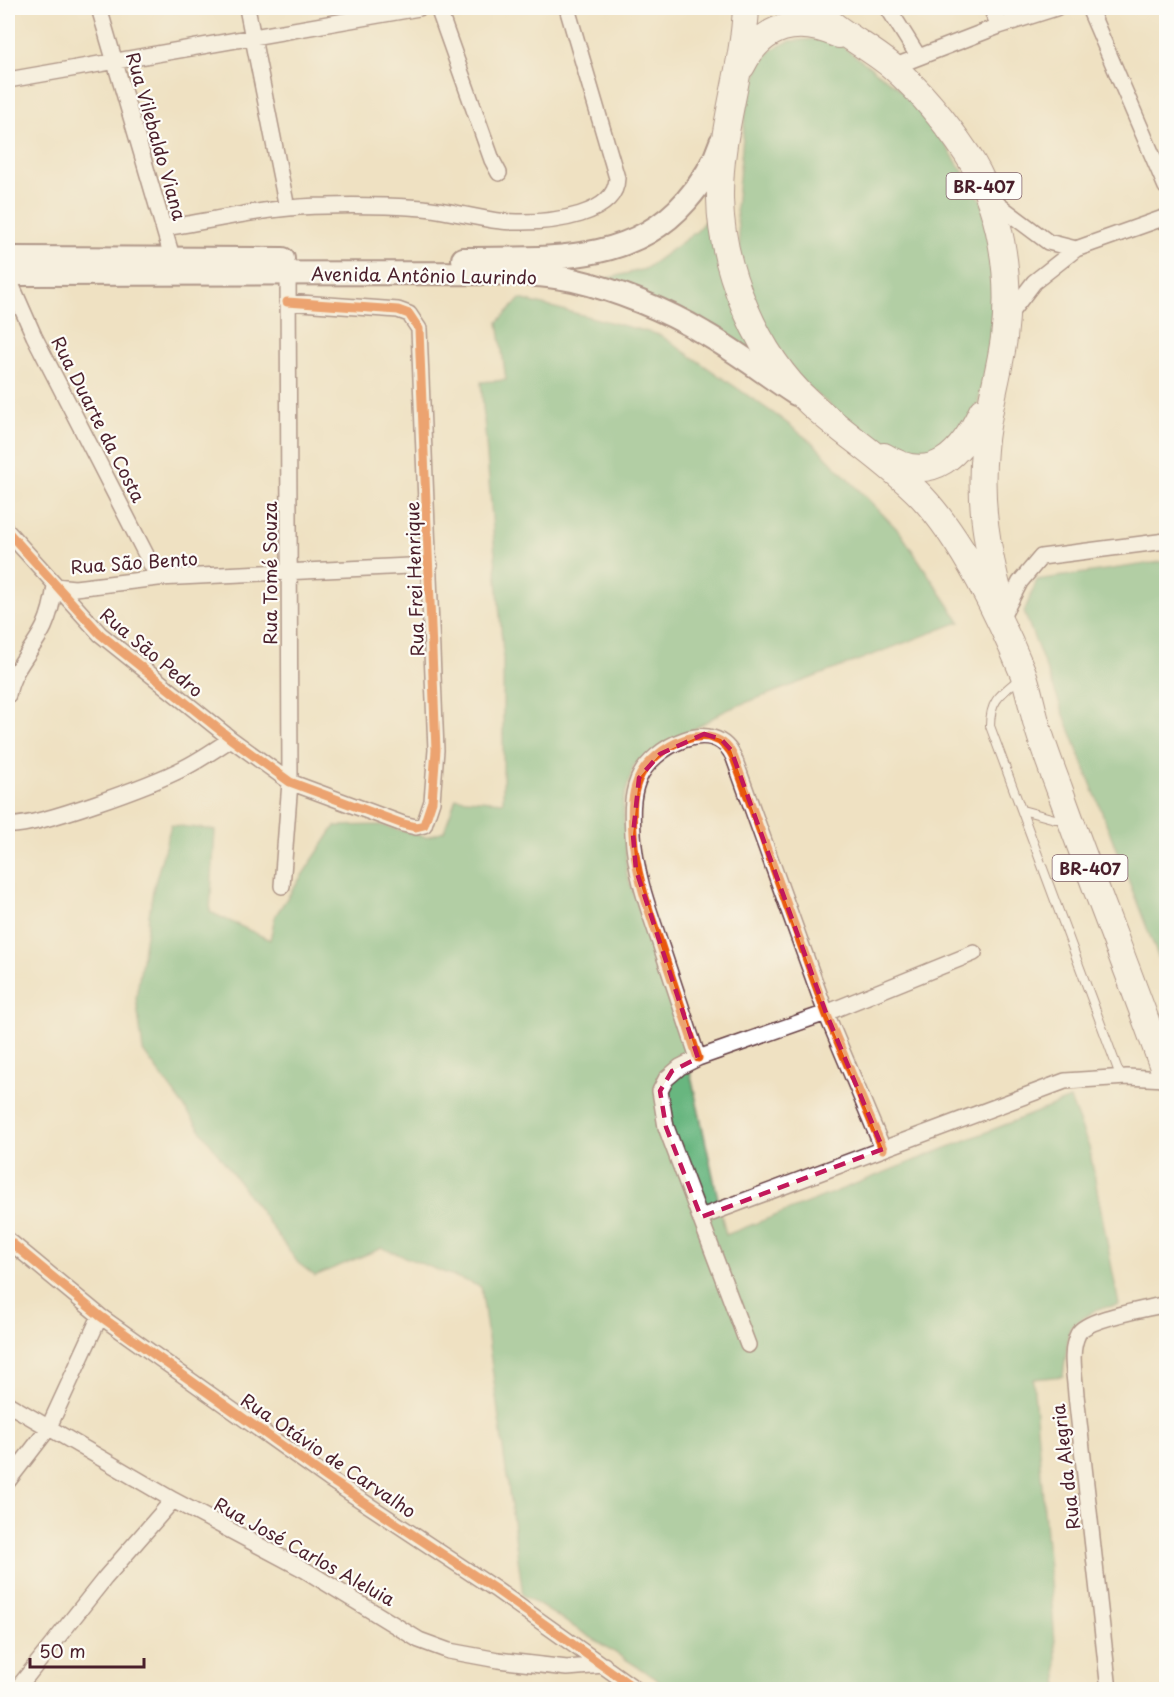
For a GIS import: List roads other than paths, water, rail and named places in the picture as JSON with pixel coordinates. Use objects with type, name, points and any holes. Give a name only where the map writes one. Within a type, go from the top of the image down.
[{"type":"highway","name":"BR-407","points":[[746,8],[744,42],[724,132],[720,198],[728,257],[744,302],[764,345],[809,402],[888,465],[923,498],[980,582],[1020,667]]},
{"type":"highway","name":"BR-407","points":[[815,8],[852,40],[893,67],[939,117],[968,156],[990,199],[1001,240],[1006,320],[987,424],[982,489],[987,546],[1038,730],[1167,1078]]},
{"type":"highway","name":"BR-407","points":[[734,82],[749,53],[759,41],[774,30],[797,26],[818,26],[852,40]]},
{"type":"highway","name":"BR-407","points":[[846,432],[891,460],[910,467],[926,467],[945,462],[960,450],[971,434],[996,382]]},
{"type":"main road","name":"Avenida Antônio Laurindo","points":[[288,267],[549,259],[617,248],[655,230],[674,216],[701,183],[719,150],[724,132]]},
{"type":"main road","name":"Avenida Antônio Laurindo","points":[[8,258],[175,267],[288,267],[528,274],[573,280],[655,309],[704,332],[809,402]]},
{"type":"main road","name":"Avenida Antônio Laurindo","points":[[8,276],[175,267]]},
{"type":"street","name":"Rua Vilebaldo Viana","points":[[99,8],[175,267]]},
{"type":"street","points":[[247,8],[287,208]]},
{"type":"street","points":[[8,80],[252,35],[418,8]]},
{"type":"street","points":[[438,8],[492,160],[499,173]]},
{"type":"street","points":[[164,228],[287,208],[325,206],[424,208],[522,222],[576,215],[593,210],[609,198],[616,178],[567,8]]},
{"type":"street","points":[[888,8],[918,56]]},
{"type":"street","points":[[991,8],[999,26]]},
{"type":"street","points":[[893,67],[999,26],[1056,8]]},
{"type":"street","points":[[1089,8],[1167,187]]},
{"type":"street","points":[[990,199],[1047,243],[1076,249]]},
{"type":"street","points":[[1006,320],[1034,282],[1076,249],[1167,217]]},
{"type":"street","name":"Rua Tomé Souza","points":[[282,886],[290,782],[288,267]]},
{"type":"street","name":"Rua Duarte da Costa","points":[[8,276],[34,336],[158,578]]},
{"type":"street","name":"Rua Frei Henrique","points":[[287,302],[398,310],[409,314],[419,328],[436,750],[432,801],[424,825],[416,827],[290,782]]},
{"type":"street","name":"Rua São Pedro","points":[[8,532],[100,634],[231,739],[290,782]]},
{"type":"street","points":[[1004,613],[1020,582],[1041,558],[1167,541]]},
{"type":"street","name":"Rua São Bento","points":[[55,586],[97,586],[158,578],[430,566]]},
{"type":"street","points":[[8,695],[16,672],[44,628],[55,586]]},
{"type":"street","points":[[698,1058],[636,870],[632,808],[639,778],[660,754],[693,737],[714,736],[721,739],[731,750],[826,1013],[884,1149]]},
{"type":"street","points":[[8,825],[34,823],[183,769],[231,739]]},
{"type":"street","points":[[748,1345],[666,1127],[660,1091],[672,1071],[698,1058],[826,1013],[974,953]]},
{"type":"street","points":[[701,1217],[1065,1081],[1167,1078]]},
{"type":"street","name":"Rua Otávio de Carvalho","points":[[8,1240],[100,1316],[329,1479],[413,1533],[637,1689]]},
{"type":"street","name":"Rua da Alegria","points":[[1109,1689],[1076,1395],[1074,1348],[1080,1331],[1092,1323],[1167,1304]]},
{"type":"street","points":[[8,1481],[48,1429],[100,1316]]},
{"type":"street","name":"Rua José Carlos Aleluia","points":[[8,1404],[173,1500],[304,1570],[419,1640],[435,1647],[498,1660],[554,1667],[604,1665]]},
{"type":"street","points":[[16,1689],[105,1578],[173,1500]]},
{"type":"lane","points":[[1020,667],[990,712],[990,726],[1121,1078]]},
{"type":"lane","points":[[1022,810],[1055,819],[1071,819]]}]
